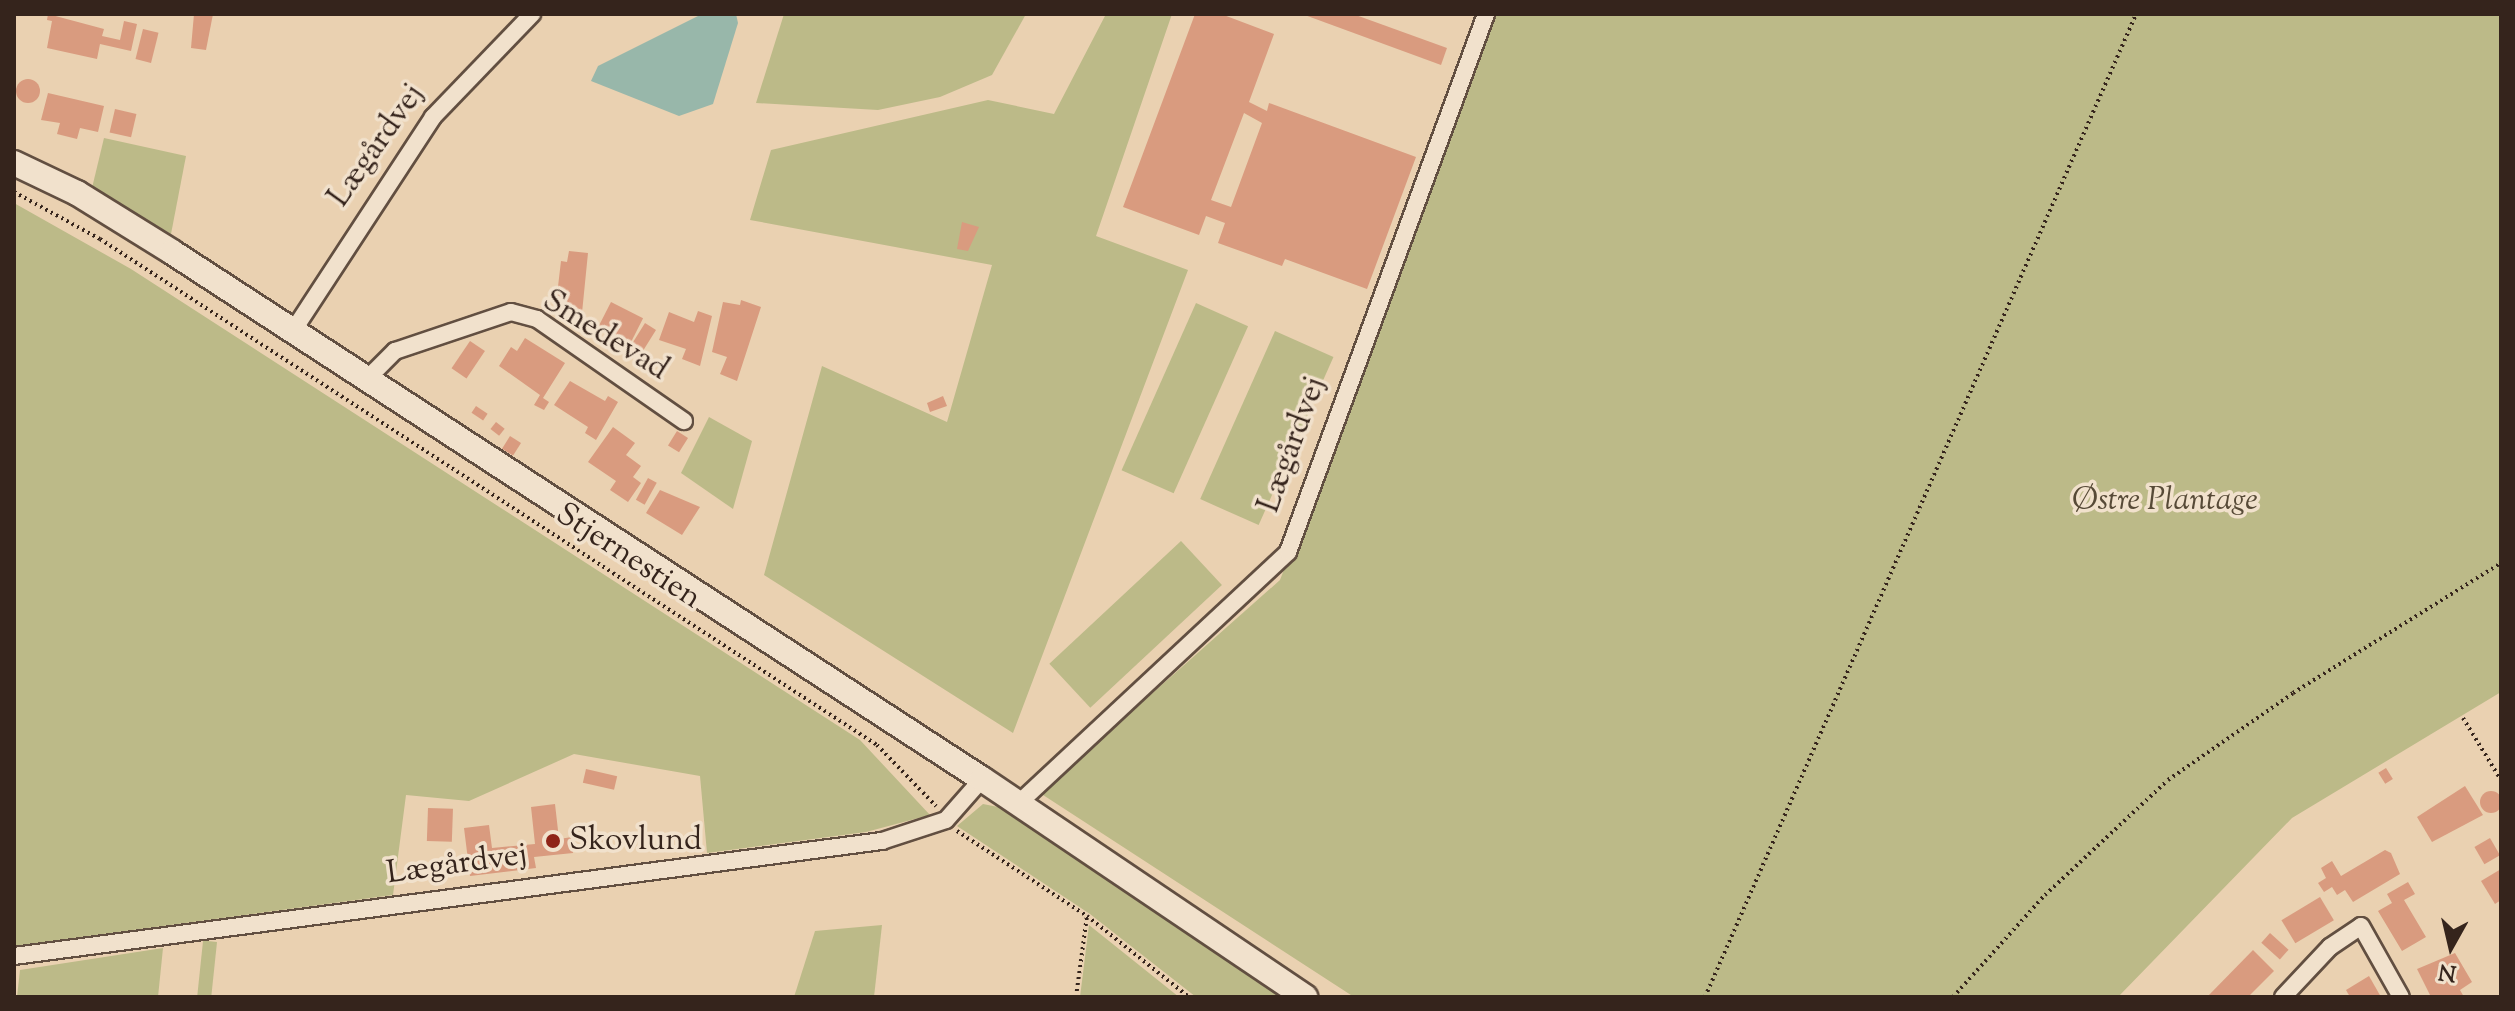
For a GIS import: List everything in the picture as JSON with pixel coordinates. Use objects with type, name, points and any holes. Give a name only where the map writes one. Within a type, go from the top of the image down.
[{"type":"street","name":"Lægårdvej","points":[[293,331],[433,117],[532,14]]},
{"type":"street","name":"Lægårdvej","points":[[1018,804],[1288,552],[1486,14]]},
{"type":"street","points":[[14,163],[77,193],[293,331],[982,779],[1305,997]]},
{"type":"street","name":"Smedevad","points":[[367,379],[395,351],[511,312],[537,319],[684,421]]},
{"type":"street","points":[[946,820],[982,779]]},
{"type":"street","name":"Lægårdvej","points":[[14,956],[882,841],[946,820]]},
{"type":"street","points":[[2283,997],[2330,947],[2361,926],[2401,997]]},
{"type":"path","points":[[1705,997],[2136,14]]},
{"type":"path","name":"Stjernestien","points":[[14,192],[100,239],[877,745],[946,820],[1087,916],[1189,997]]},
{"type":"path","points":[[1953,997],[2045,895],[2168,780],[2293,693],[2501,563]]},
{"type":"path","points":[[2463,718],[2501,780]]},
{"type":"path","points":[[1076,997],[1087,916]]},
{"type":"green space","points":[[784,14],[1026,14],[992,75],[940,97],[878,110],[756,103]]},
{"type":"green space","points":[[1106,14],[1172,14],[1096,236],[1188,270],[1013,733],[764,575],[822,366],[947,422],[992,265],[750,220],[771,150],[988,100],[1054,114]]},
{"type":"green space","name":"Østre Plantage","points":[[1496,14],[2501,14],[2501,692],[2292,818],[2118,997],[1354,997],[1040,793],[1280,580]]},
{"type":"green space","points":[[104,138],[186,156],[171,234],[92,188]]},
{"type":"green space","points":[[14,203],[131,269],[860,740],[930,815],[866,832],[707,853],[700,776],[574,754],[469,801],[406,795],[393,895],[14,946]]},
{"type":"green space","points":[[1196,303],[1248,326],[1174,493],[1122,470]]},
{"type":"green space","points":[[1275,331],[1333,357],[1259,525],[1200,499]]},
{"type":"green space","points":[[709,417],[752,441],[733,509],[681,473]]},
{"type":"green space","points":[[1181,541],[1222,585],[1090,708],[1049,664]]},
{"type":"green space","points":[[983,804],[1003,808],[1282,997],[1196,997],[1090,914],[957,826]]},
{"type":"green space","points":[[882,925],[874,997],[794,997],[815,931]]},
{"type":"green space","points":[[1089,925],[1179,997],[1080,997]]},
{"type":"green space","points":[[203,941],[217,942],[211,997],[197,995]]},
{"type":"green space","points":[[163,948],[158,997],[17,997],[20,970]]},
{"type":"shaded area","points":[[702,14],[736,14],[738,23],[713,104],[679,116],[591,81],[598,66]]},
{"type":"building","points":[[48,14],[104,29],[102,36],[120,40],[124,21],[137,24],[131,51],[100,44],[97,59],[47,48],[52,21],[47,20]]},
{"type":"building","points":[[194,14],[213,14],[206,50],[191,48]]},
{"type":"building","points":[[1195,14],[1221,14],[1274,34],[1249,102],[1267,111],[1269,103],[1416,157],[1367,289],[1285,259],[1282,266],[1218,243],[1225,223],[1206,216],[1199,235],[1123,207]],"holes":[[[1244,113],[1262,123],[1231,207],[1211,200]]]},
{"type":"building","points":[[1302,14],[1353,14],[1447,48],[1441,65]]},
{"type":"building","points":[[143,29],[159,33],[151,63],[136,59]]},
{"type":"building","points":[[28,79],[37,82],[40,91],[37,100],[28,103],[19,100],[16,91],[19,82]]},
{"type":"building","points":[[48,93],[104,106],[98,132],[80,128],[77,139],[57,134],[60,123],[41,120]]},
{"type":"building","points":[[115,109],[136,114],[131,137],[110,132]]},
{"type":"building","points":[[962,222],[979,227],[968,251],[957,249]]},
{"type":"building","points":[[569,251],[588,253],[581,323],[564,322],[565,314],[555,312],[561,261],[567,262]]},
{"type":"building","points":[[741,300],[761,307],[737,381],[720,374],[727,357],[712,352],[723,302],[740,305]]},
{"type":"building","points":[[611,302],[643,318],[631,342],[599,326]]},
{"type":"building","points":[[698,311],[712,316],[700,366],[682,359],[686,349],[659,340],[669,312],[694,322]]},
{"type":"building","points":[[645,323],[656,330],[642,352],[631,345]]},
{"type":"building","points":[[525,338],[565,363],[543,398],[549,402],[544,410],[534,405],[540,395],[499,366],[511,347],[517,351]]},
{"type":"building","points":[[470,341],[485,351],[466,378],[452,368]]},
{"type":"building","points":[[570,381],[605,401],[608,396],[618,402],[596,440],[585,433],[588,427],[554,405]]},
{"type":"building","points":[[943,396],[947,406],[930,412],[927,403]]},
{"type":"building","points":[[476,406],[488,414],[483,420],[472,413]]},
{"type":"building","points":[[496,422],[505,429],[499,436],[490,429]]},
{"type":"building","points":[[613,427],[635,443],[626,455],[641,466],[633,477],[641,483],[628,502],[610,490],[616,481],[588,462]]},
{"type":"building","points":[[677,431],[688,438],[679,452],[668,445]]},
{"type":"building","points":[[510,436],[521,443],[513,456],[502,449]]},
{"type":"building","points":[[648,478],[657,483],[645,505],[636,500]]},
{"type":"building","points":[[660,490],[700,507],[682,535],[646,513]]},
{"type":"building","points":[[2386,768],[2393,779],[2385,784],[2378,773]]},
{"type":"building","points":[[586,769],[617,776],[614,790],[583,783]]},
{"type":"building","points":[[2465,786],[2483,815],[2432,842],[2417,817]]},
{"type":"building","points":[[2491,791],[2502,802],[2491,813],[2480,802]]},
{"type":"building","name":"Skovlund","points":[[555,804],[559,839],[572,837],[573,853],[534,857],[536,868],[470,876],[464,828],[489,825],[492,848],[535,844],[531,807]]},
{"type":"building","points":[[428,808],[453,809],[452,842],[427,841]]},
{"type":"building","points":[[2490,838],[2500,855],[2484,864],[2474,847]]},
{"type":"building","points":[[2385,850],[2391,853],[2400,874],[2353,902],[2345,890],[2337,895],[2332,887],[2324,892],[2318,883],[2326,878],[2321,868],[2332,861],[2341,876]]},
{"type":"building","points":[[2501,869],[2501,900],[2495,904],[2481,881]]},
{"type":"building","points":[[2408,882],[2415,894],[2404,900],[2426,937],[2402,951],[2378,911],[2392,903],[2387,894]]},
{"type":"building","points":[[2320,897],[2334,920],[2295,943],[2281,920]]},
{"type":"building","points":[[2270,933],[2289,950],[2280,959],[2261,943]]},
{"type":"building","points":[[2253,950],[2274,971],[2248,997],[2207,997]]},
{"type":"building","points":[[2455,953],[2472,982],[2460,990],[2464,997],[2431,997],[2417,969]]},
{"type":"building","points":[[2369,976],[2381,997],[2350,997],[2346,990]]},
{"type":"place","name":"Skovlund","points":[[553,841]]}]
